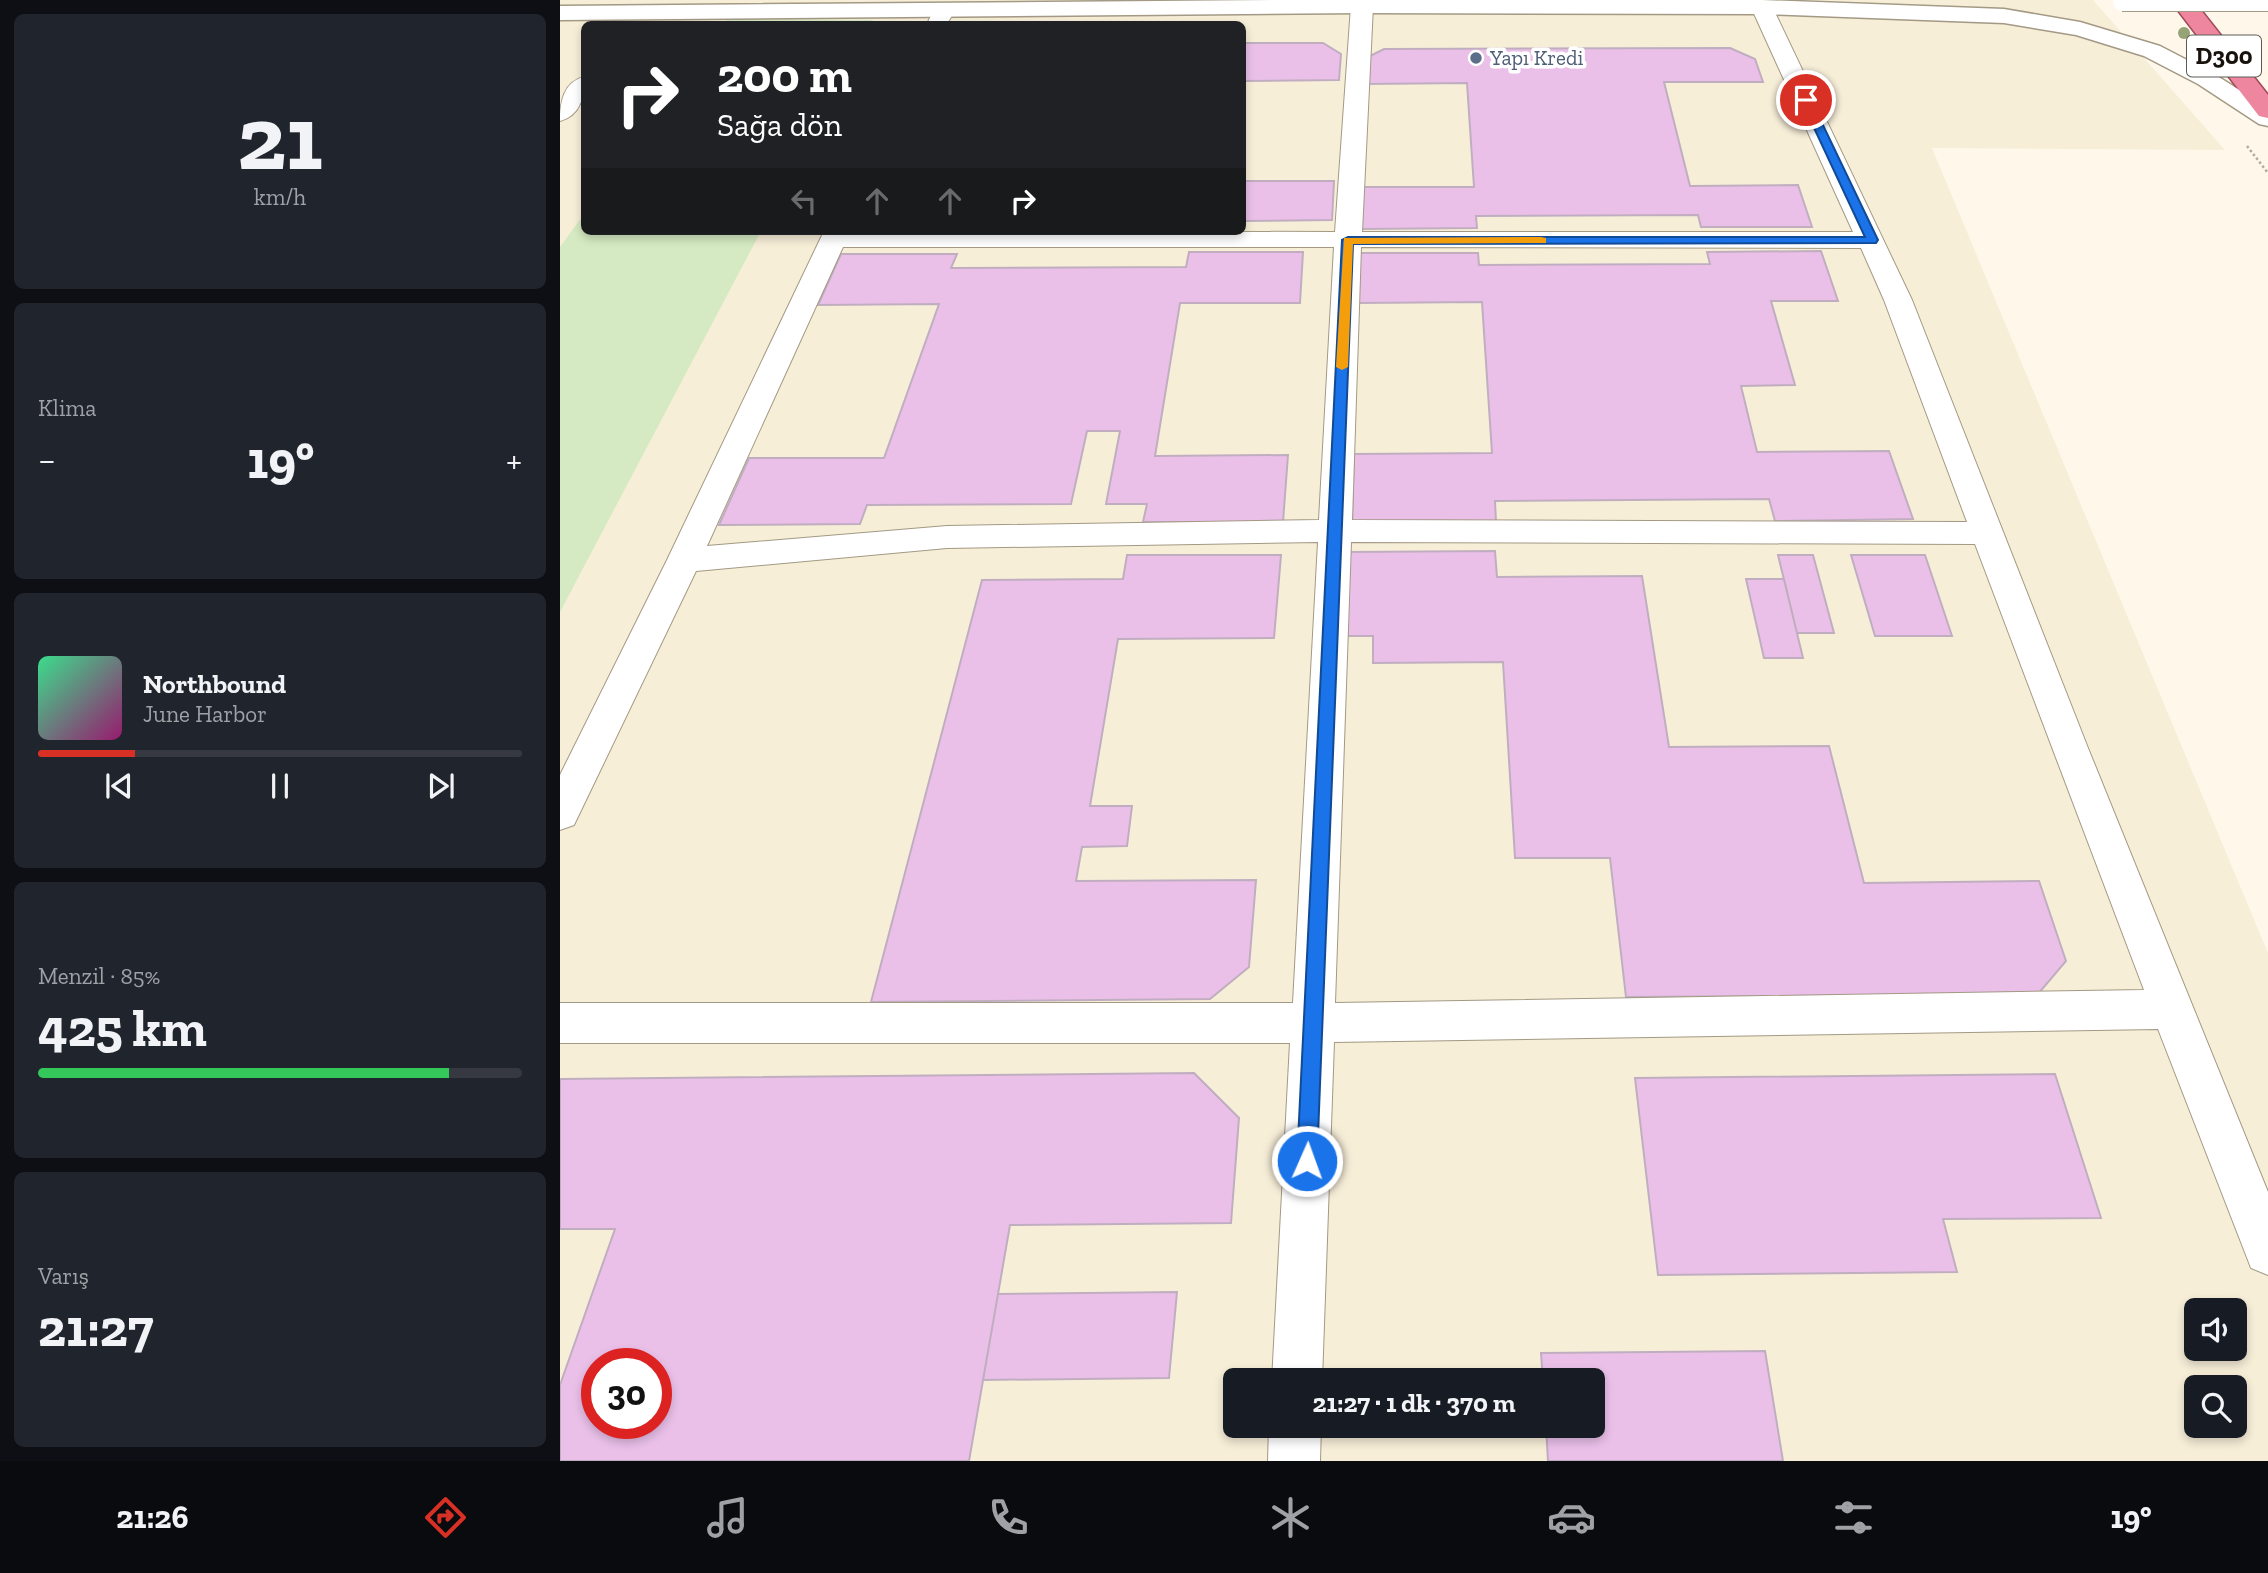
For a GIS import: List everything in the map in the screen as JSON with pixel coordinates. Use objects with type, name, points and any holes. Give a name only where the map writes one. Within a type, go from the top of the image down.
[{"type":"highway","name":"D300","points":[[2181,0],[2268,111]]},
{"type":"highway","points":[[2260,0],[2268,10]]},
{"type":"street","points":[[2122,2],[2268,2]]},
{"type":"street","points":[[1298,1368],[1334,531],[1363,3]]},
{"type":"street","points":[[560,13],[943,11],[1363,3],[1760,3],[2004,16],[2080,29],[2152,51],[2206,79],[2268,119]]},
{"type":"street","points":[[1760,3],[1872,240],[2268,1251]]},
{"type":"street","points":[[560,114],[581,88]]},
{"type":"street","points":[[560,814],[684,560],[835,235],[1348,240],[1872,240]]},
{"type":"street","points":[[684,560],[947,537],[1334,531],[1987,533]]},
{"type":"street","points":[[560,1023],[1312,1023],[2172,1009]]},
{"type":"street","points":[[1294,1461],[1295,1438]]},
{"type":"shaded area","points":[[560,0],[2093,0],[2225,150],[1932,148],[2268,953],[2268,1461],[560,1461]]},
{"type":"green space","points":[[728,19],[873,20],[872,21],[726,21]]},
{"type":"green space","points":[[581,218],[581,235],[759,235],[560,612],[560,247]]},
{"type":"building","points":[[1246,43],[1323,43],[1341,54],[1339,80],[1246,81]]},
{"type":"building","points":[[1730,48],[1755,59],[1763,82],[1664,82],[1690,186],[1798,185],[1812,227],[1701,227],[1698,215],[1476,216],[1477,228],[1361,229],[1362,187],[1474,187],[1467,83],[1365,84],[1366,58],[1384,49]]},
{"type":"building","points":[[1246,181],[1334,181],[1332,220],[1246,221]]},
{"type":"building","points":[[1821,251],[1838,301],[1771,301],[1795,385],[1741,386],[1757,452],[1889,451],[1913,519],[1775,521],[1769,499],[1495,501],[1496,522],[1352,523],[1354,454],[1492,453],[1482,302],[1358,303],[1360,253],[1478,253],[1479,265],[1710,264],[1707,252]]},
{"type":"building","points":[[1189,252],[1303,252],[1300,303],[1180,303],[1155,456],[1288,455],[1283,522],[1143,522],[1147,504],[1106,504],[1120,431],[1087,431],[1071,504],[867,505],[860,524],[719,525],[749,458],[884,458],[939,304],[818,305],[841,254],[957,254],[951,268],[1186,267]]},
{"type":"building","points":[[1495,551],[1497,577],[1642,576],[1669,747],[1829,746],[1864,883],[2039,881],[2066,961],[2038,994],[1626,997],[1610,858],[1515,858],[1503,662],[1373,663],[1373,636],[1345,636],[1348,552]]},
{"type":"building","points":[[1127,555],[1281,555],[1274,638],[1118,639],[1090,806],[1132,806],[1127,846],[1082,847],[1076,881],[1256,880],[1249,967],[1210,999],[871,1002],[982,580],[1123,579]]},
{"type":"building","points":[[1778,555],[1813,555],[1834,633],[1797,633]]},
{"type":"building","points":[[1851,555],[1925,555],[1952,636],[1875,636]]},
{"type":"building","points":[[1746,579],[1784,579],[1803,658],[1764,658]]},
{"type":"building","points":[[1194,1073],[1239,1118],[1231,1223],[1010,1225],[969,1461],[560,1461],[560,1385],[615,1229],[560,1229],[560,1079]]},
{"type":"building","points":[[2055,1074],[2101,1218],[1943,1219],[1957,1272],[1658,1275],[1635,1078]]},
{"type":"building","points":[[1177,1292],[1169,1378],[983,1380],[998,1294]]},
{"type":"building","points":[[1765,1351],[1783,1461],[1548,1461],[1547,1438],[1605,1438],[1605,1368],[1542,1368],[1541,1353]]},
{"type":"slow traffic","points":[[1342,367],[1348,240],[1541,240]]},
{"type":"place","name":"Yapı Kredi","points":[[1476,58]]},
{"type":"route","points":[[1307,1161],[1348,240],[1872,240],[1806,100]]}]
